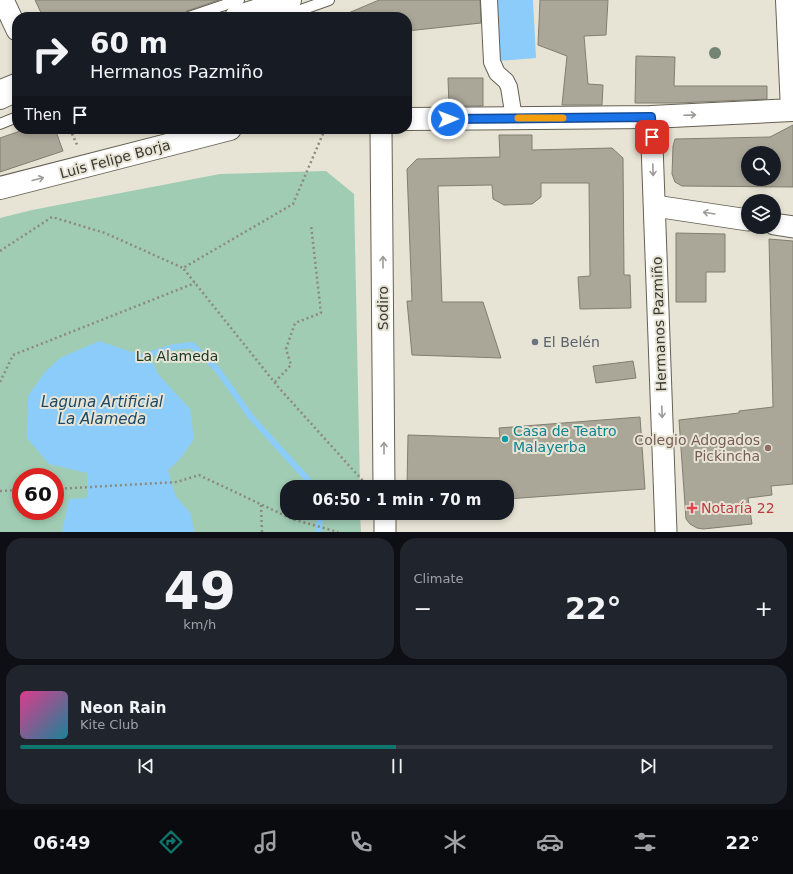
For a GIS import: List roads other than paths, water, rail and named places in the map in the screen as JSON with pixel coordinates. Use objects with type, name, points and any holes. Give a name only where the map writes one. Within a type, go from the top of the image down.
[{"type":"main road","points":[[252,12],[290,0]]},
{"type":"main road","points":[[412,119],[651,117],[792,110],[787,0]]},
{"type":"main road","points":[[0,98],[12,92]]},
{"type":"main road","name":"Luis Felipe Borja","points":[[0,188],[211,134]]},
{"type":"street","points":[[3,0],[12,19]]},
{"type":"street","points":[[490,0],[492,62],[497,73],[506,81],[509,87],[514,118]]},
{"type":"street","name":"Hermanos Pazmiño","points":[[651,117],[666,532]]},
{"type":"street","name":"Sodiro","points":[[381,134],[384,480]]},
{"type":"street","points":[[654,206],[741,219]]},
{"type":"street","points":[[781,225],[793,227]]},
{"type":"street","points":[[384,520],[385,532]]},
{"type":"lane","points":[[204,12],[239,0]]},
{"type":"lane","points":[[295,12],[329,0]]},
{"type":"lane","points":[[0,85],[12,80]]},
{"type":"lane","points":[[0,124],[12,119]]},
{"type":"water","points":[[493,0],[533,0],[536,58],[497,61]]},
{"type":"water","name":"Laguna Artificial La Alameda","points":[[99,341],[144,356],[153,363],[158,374],[190,409],[194,439],[180,459],[168,470],[175,495],[191,514],[194,532],[62,532],[69,499],[87,498],[87,473],[49,464],[27,438],[28,396],[44,373],[60,358]]},
{"type":"waterway","points":[[144,356],[174,347],[192,345],[217,369],[251,417],[308,480]]},
{"type":"waterway","points":[[318,532],[320,520]]},
{"type":"place","name":"El Belén","points":[[535,342]]},
{"type":"place","name":"Casa de Teatro Malayerba","points":[[505,439]]},
{"type":"place","name":"Colegio Adogados Pickincha","points":[[768,448]]},
{"type":"place","name":"Notaría 22","points":[[692,508]]},
{"type":"park label","name":"La Alameda","points":[[177,356]]}]
